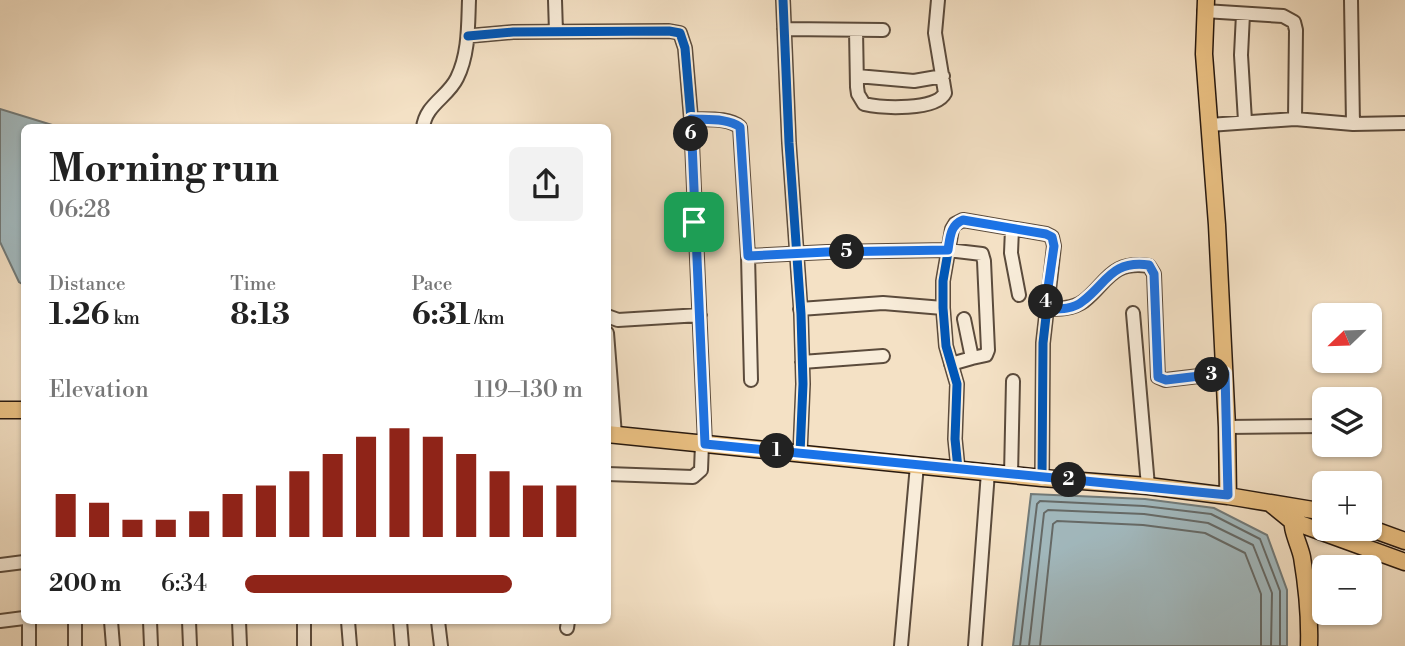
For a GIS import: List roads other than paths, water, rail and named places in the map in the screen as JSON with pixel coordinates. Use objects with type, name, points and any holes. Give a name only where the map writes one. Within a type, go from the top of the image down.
[{"type":"main road","points":[[1205,6],[1204,54],[1225,373],[1228,495]]},
{"type":"main road","points":[[0,410],[21,410]]},
{"type":"main road","points":[[611,434],[1228,495],[1269,503],[1405,562]]},
{"type":"main road","points":[[1293,514],[1312,513]]},
{"type":"main road","points":[[1293,514],[1307,590],[1309,646]]},
{"type":"main road","points":[[1382,533],[1405,541]]},
{"type":"street","points":[[425,124],[429,110],[450,90],[459,76],[468,36],[469,0]]},
{"type":"street","points":[[555,0],[556,32]]},
{"type":"street","points":[[783,0],[802,362],[800,454]]},
{"type":"street","points":[[856,30],[856,76],[858,94],[864,104],[918,106],[943,98],[943,76],[935,33],[938,0]]},
{"type":"street","points":[[1351,0],[1353,124]]},
{"type":"street","points":[[1205,6],[1243,14],[1283,16],[1294,22],[1296,120]]},
{"type":"street","points":[[1243,14],[1241,55],[1245,121]]},
{"type":"street","points":[[784,29],[883,30]]},
{"type":"street","points":[[468,36],[513,32],[669,31],[680,33],[685,48],[700,315],[704,444],[701,470],[693,477],[611,474]]},
{"type":"street","points":[[856,76],[914,81],[943,76]]},
{"type":"street","points":[[691,119],[726,121],[740,127],[748,256],[751,380]]},
{"type":"street","points":[[1209,125],[1296,120],[1353,124],[1405,123]]},
{"type":"street","points":[[958,469],[955,419],[957,384],[946,346],[943,281],[952,229],[959,222],[981,223],[1052,237],[1054,246],[1045,309],[1042,478]]},
{"type":"street","points":[[1012,229],[1012,253],[1019,295]]},
{"type":"street","points":[[748,256],[948,250],[978,253],[984,257],[988,350],[986,355],[951,364]]},
{"type":"street","points":[[1045,309],[1067,308],[1084,301],[1113,271],[1149,265],[1154,274],[1158,377],[1166,380],[1225,373]]},
{"type":"street","points":[[800,309],[883,303],[943,308]]},
{"type":"street","points":[[1133,313],[1148,486]]},
{"type":"street","points":[[611,317],[618,320],[700,315]]},
{"type":"street","points":[[964,319],[972,358]]},
{"type":"street","points":[[802,362],[883,356]]},
{"type":"street","points":[[1011,475],[1013,381]]},
{"type":"street","points":[[1227,427],[1312,426]]},
{"type":"street","points":[[901,646],[917,465]]},
{"type":"street","points":[[975,646],[988,472]]},
{"type":"street","points":[[0,565],[21,562]]},
{"type":"street","points":[[0,621],[21,620]]},
{"type":"street","points":[[27,624],[29,646]]},
{"type":"street","points":[[75,624],[75,646]]},
{"type":"street","points":[[111,624],[113,646]]},
{"type":"street","points":[[150,624],[151,646]]},
{"type":"street","points":[[190,624],[190,646]]},
{"type":"street","points":[[239,624],[240,646]]},
{"type":"street","points":[[304,624],[304,646]]},
{"type":"street","points":[[348,624],[350,646]]},
{"type":"street","points":[[400,624],[402,646]]},
{"type":"street","points":[[438,624],[441,646]]},
{"type":"water","points":[[0,109],[49,124],[21,124],[21,283],[0,242]]},
{"type":"water","points":[[1031,494],[1145,499],[1214,508],[1267,535],[1287,590],[1287,646],[1013,646]]}]
